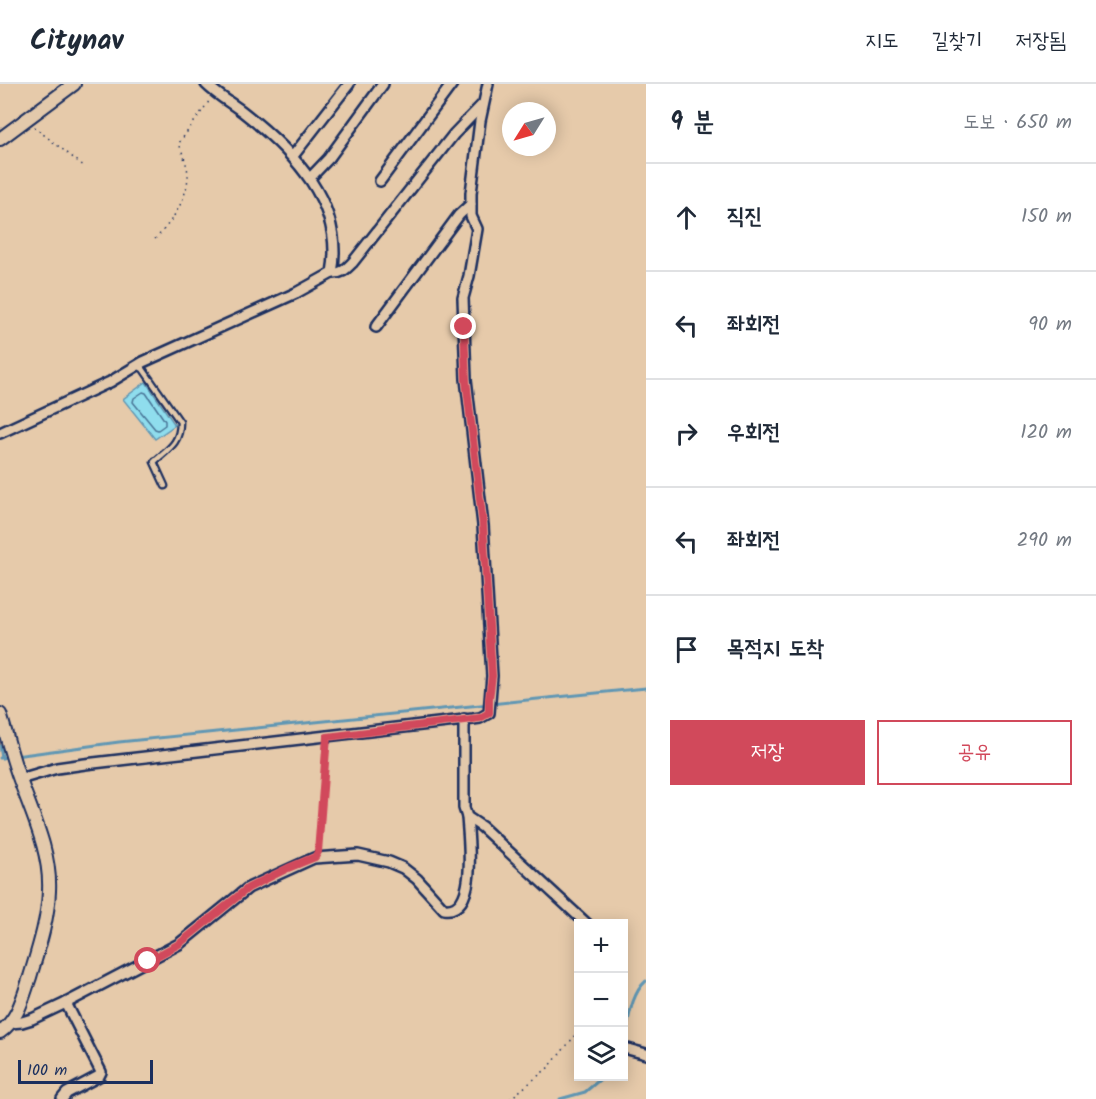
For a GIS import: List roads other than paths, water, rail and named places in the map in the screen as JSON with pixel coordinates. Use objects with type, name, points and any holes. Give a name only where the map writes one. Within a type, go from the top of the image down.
[{"type":"main road","points":[[0,139],[74,84]]},
{"type":"main road","points":[[0,714],[46,859],[49,891],[47,911],[22,1000],[10,1023],[0,1032]]},
{"type":"street","points":[[206,84],[244,113],[293,156],[310,178],[327,212],[334,238],[332,273]]},
{"type":"street","points":[[293,156],[349,84]]},
{"type":"street","points":[[310,178],[329,158],[383,84]]},
{"type":"street","points":[[380,181],[452,84]]},
{"type":"street","points":[[20,779],[57,768],[85,764],[480,718],[489,713],[492,676],[483,525],[466,380],[463,298],[477,229],[471,216],[471,204],[482,105],[488,84]]},
{"type":"street","points":[[0,433],[110,382],[233,320],[288,297],[332,273],[339,274],[345,271],[454,134],[482,105]]},
{"type":"street","points":[[376,327],[459,215],[471,204]]},
{"type":"street","points":[[10,1023],[22,1022],[66,1003],[179,944],[248,888],[315,857],[358,855],[389,862],[403,868],[417,879],[444,909],[453,909],[463,898],[469,877],[464,808],[464,719]]},
{"type":"street","points":[[466,817],[482,826],[582,919]]},
{"type":"street","points":[[62,1099],[67,1093],[99,1076],[100,1072],[66,1003]]},
{"type":"street","points":[[628,1049],[646,1054]]},
{"type":"lane","points":[[138,366],[143,369],[180,422],[177,441],[154,462],[165,486]]},
{"type":"water","points":[[146,382],[175,425],[155,439],[123,399]]},
{"type":"waterway","points":[[15,756],[119,742],[646,688]]},
{"type":"waterway","points":[[0,746],[2,758]]},
{"type":"waterway","points":[[0,758],[9,757]]},
{"type":"waterway","points":[[627,1027],[633,1001],[646,981]]},
{"type":"waterway","points":[[560,1099],[585,1092],[598,1081]]}]
